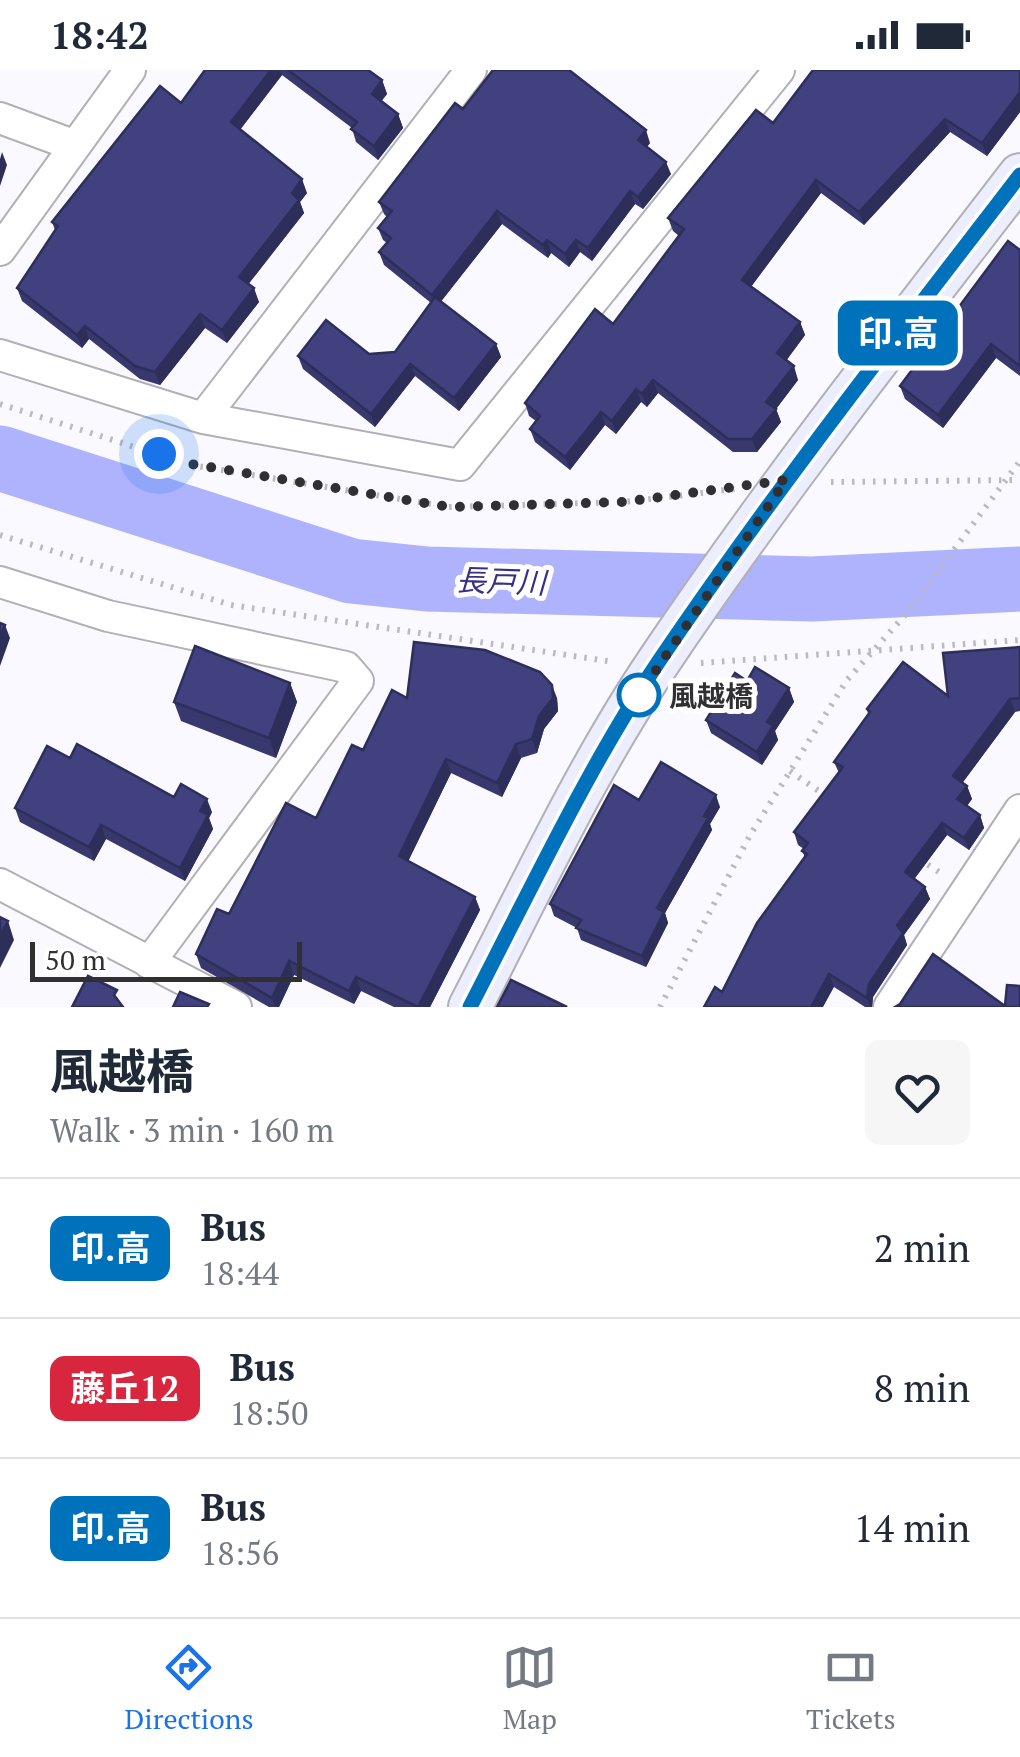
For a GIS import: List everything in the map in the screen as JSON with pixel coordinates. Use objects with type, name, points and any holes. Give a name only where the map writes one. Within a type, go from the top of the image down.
[{"type":"street","points":[[0,250],[130,70]]},
{"type":"street","points":[[203,418],[471,70]]},
{"type":"street","points":[[0,355],[203,418],[460,465],[779,70]]},
{"type":"street","points":[[0,118],[73,145]]},
{"type":"street","points":[[470,1007],[552,848],[661,658],[782,485],[1020,174]]},
{"type":"street","points":[[0,582],[108,616],[346,667],[358,681],[150,962]]},
{"type":"street","points":[[889,1007],[1020,810]]},
{"type":"street","points":[[0,884],[236,1007]]},
{"type":"path","points":[[0,404],[191,464],[449,507],[624,502],[782,485],[1020,480]]},
{"type":"path","points":[[660,1007],[749,836],[847,680],[906,614],[992,494],[1020,462]]},
{"type":"path","points":[[0,535],[231,605],[562,657],[872,652],[1020,640]]},
{"type":"path","points":[[790,772],[839,804]]},
{"type":"path","points":[[904,849],[966,891]]},
{"type":"building","points":[[205,70],[271,70],[231,122],[302,179],[292,193],[299,200],[239,277],[254,288],[222,330],[200,314],[155,372],[135,366],[85,326],[77,335],[17,288],[58,226],[52,222],[160,86],[181,103]]},
{"type":"building","points":[[288,70],[368,70],[382,80],[372,94],[398,114],[374,146],[351,129],[357,122]]},
{"type":"building","points":[[493,70],[569,70],[646,130],[638,140],[666,162],[638,197],[630,191],[588,248],[576,240],[565,254],[547,240],[543,245],[497,211],[432,295],[379,252],[391,238],[378,228],[392,211],[379,202],[455,103],[463,109]]},
{"type":"building","points":[[813,70],[1020,70],[1020,92],[982,143],[945,119],[859,212],[816,180],[742,280],[800,322],[777,353],[794,366],[766,402],[776,409],[752,439],[728,439],[653,380],[642,394],[636,389],[612,421],[601,412],[565,457],[530,429],[540,416],[525,403],[595,309],[613,324],[684,229],[668,218],[756,110],[773,123]]},
{"type":"building","points":[[1008,241],[1020,250],[1020,366],[991,344],[938,415],[900,386]]},
{"type":"building","points":[[435,297],[496,344],[454,398],[410,364],[371,414],[298,356],[326,320],[369,354],[395,352]]},
{"type":"building","points":[[414,642],[485,650],[540,672],[552,685],[553,698],[539,716],[532,739],[516,744],[497,783],[446,759],[399,856],[475,897],[418,1007],[356,977],[349,991],[289,961],[272,998],[196,954],[217,909],[229,914],[286,803],[316,818],[352,745],[363,750],[392,690],[407,698]]},
{"type":"building","points":[[195,646],[290,683],[269,738],[174,702]]},
{"type":"building","points":[[1020,647],[1020,698],[1010,699],[953,776],[967,786],[957,799],[980,815],[964,838],[942,823],[905,872],[925,887],[897,925],[903,933],[869,984],[867,998],[829,974],[811,1007],[704,1007],[715,987],[722,992],[757,923],[807,854],[802,851],[808,843],[794,832],[843,767],[834,762],[903,662],[948,696],[943,653]]},
{"type":"building","points":[[755,667],[789,688],[767,722],[773,726],[757,752],[706,720],[735,673],[747,681]]},
{"type":"building","points":[[77,744],[174,797],[181,784],[207,799],[200,811],[208,815],[180,868],[101,825],[89,847],[15,808],[47,746],[70,758]]},
{"type":"building","points":[[661,762],[716,795],[704,816],[708,818],[657,908],[664,912],[642,956],[576,928],[581,920],[550,904],[614,785],[639,800]]},
{"type":"building","points":[[0,917],[8,921],[0,936]]},
{"type":"building","points":[[933,954],[1005,1006],[1007,985],[1020,986],[1020,1007],[895,1007]]},
{"type":"building","points":[[88,976],[117,990],[114,995],[123,1007],[72,1007]]},
{"type":"building","points":[[511,980],[567,1007],[497,1007]]},
{"type":"building","points":[[180,992],[209,1004],[173,1007]]},
{"type":"waterway","name":"長戸川","points":[[0,458],[351,571],[427,579],[812,589],[1020,579]]},
{"type":"bus line","name":"印.高","points":[[470,1007],[552,848],[658,664],[777,490],[1020,175]]},
{"type":"place","name":"風越橋","points":[[639,695]]},
{"type":"route","points":[[159,454],[191,464],[449,507],[624,502],[786,480],[639,695]]}]
